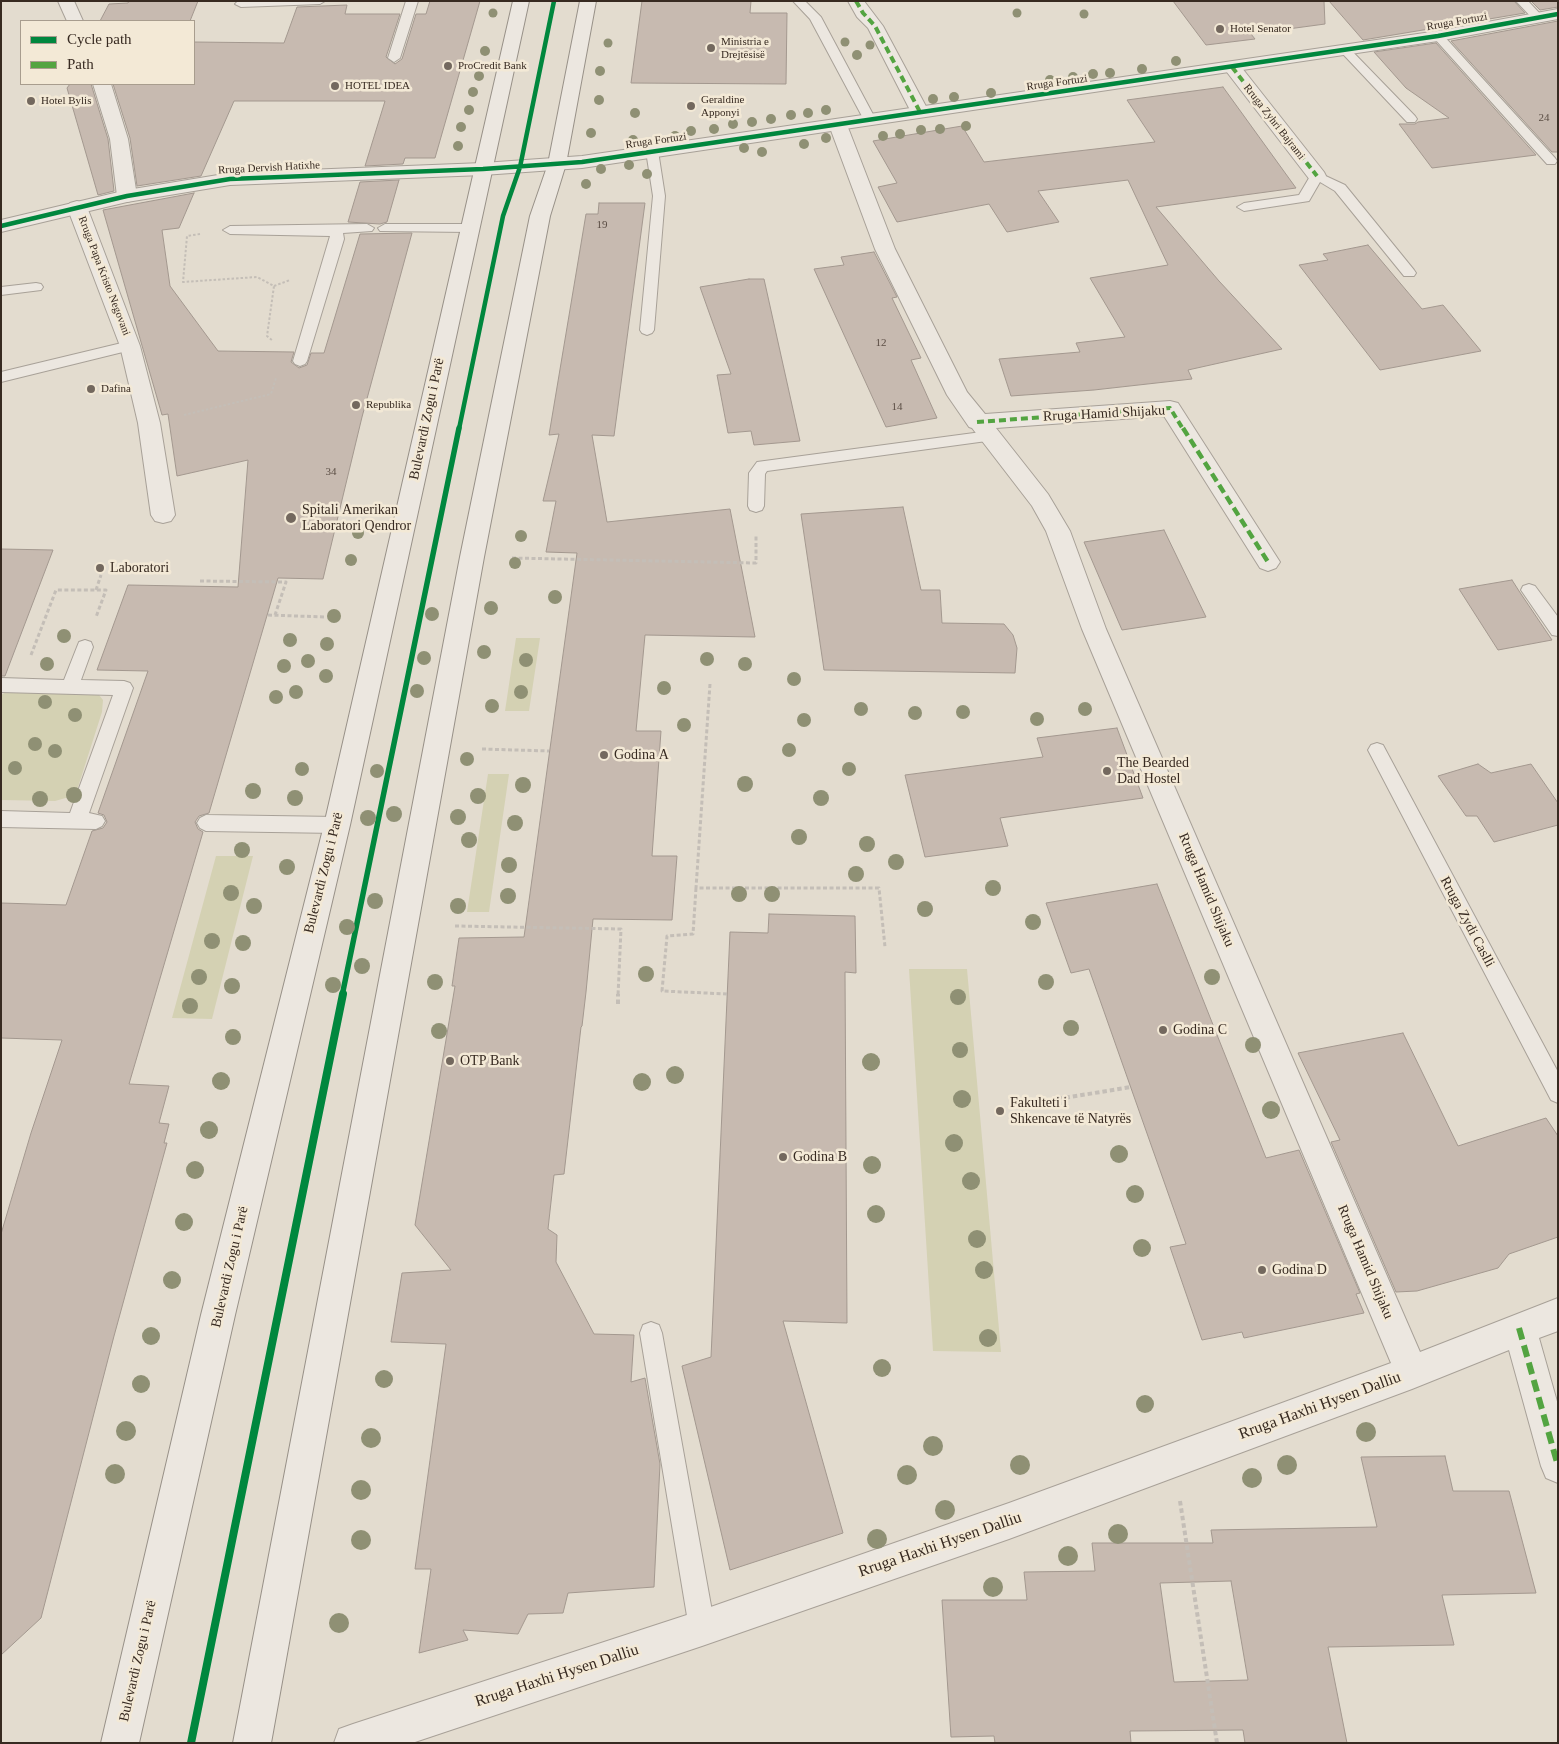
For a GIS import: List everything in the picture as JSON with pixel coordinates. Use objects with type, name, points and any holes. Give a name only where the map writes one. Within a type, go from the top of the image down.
[{"type":"street","points":[[66,1],[75,20]]},
{"type":"street","name":"Bulevardi Zogu i Parë","points":[[120,1743],[218,1315],[337,825],[469,228],[522,1]]},
{"type":"street","points":[[252,1743],[472,557],[540,216],[557,164],[588,1]]},
{"type":"street","points":[[856,1],[863,13],[875,26],[920,112]]},
{"type":"street","name":"Rruga Fortuzi","points":[[483,169],[557,164],[870,120],[1438,36],[1558,14]]},
{"type":"street","name":"Rruga Zyhri Bajrami","points":[[1232,67],[1317,176]]},
{"type":"street","points":[[102,85],[119,139],[127,196]]},
{"type":"street","name":"Rruga Hamid Shijaku","points":[[838,124],[885,249],[958,395],[1040,500],[1058,531],[1098,638],[1412,1372]]},
{"type":"street","name":"Rruga Dervish Hatixhe","points":[[1,226],[127,196],[230,178],[483,169]]},
{"type":"street","name":"Rruga Papa Kristo Negovani","points":[[76,207],[130,346],[149,423],[163,514]]},
{"type":"street","name":"Rruga Hamid Shijaku","points":[[983,429],[1170,408],[1268,562]]},
{"type":"street","name":"Rruga Haxhi Hysen Dalliu","points":[[354,1743],[702,1628],[1174,1461],[1412,1372],[1558,1314]]},
{"type":"street","points":[[1519,1328],[1558,1466]]},
{"type":"lane","points":[[241,4],[320,1]]},
{"type":"lane","points":[[394,58],[412,1]]},
{"type":"lane","points":[[798,1],[814,17],[870,120]]},
{"type":"lane","points":[[1521,1],[1538,18]]},
{"type":"lane","points":[[1438,36],[1551,162]]},
{"type":"lane","points":[[1345,50],[1410,119]]},
{"type":"lane","points":[[647,330],[659,196],[652,151]]},
{"type":"lane","points":[[1244,207],[1304,198],[1317,176],[1340,188],[1409,273]]},
{"type":"lane","points":[[230,230],[367,228]]},
{"type":"lane","points":[[385,228],[469,228]]},
{"type":"lane","points":[[300,360],[337,238],[337,234],[331,230]]},
{"type":"lane","points":[[1,291],[36,287]]},
{"type":"lane","name":"Rruga Papa Kristo Negovani","points":[[1,378],[130,346]]},
{"type":"lane","points":[[756,506],[757,473],[762,466],[983,429]]},
{"type":"lane","points":[[1530,590],[1558,630]]},
{"type":"lane","points":[[70,687],[85,647]]},
{"type":"lane","points":[[1,685],[124,688],[77,820]]},
{"type":"lane","name":"Rruga Zydi Caslli","points":[[1377,750],[1558,1094]]},
{"type":"lane","points":[[1,819],[96,821]]},
{"type":"lane","points":[[206,823],[337,825]]},
{"type":"lane","points":[[651,1333],[702,1628]]},
{"type":"path","points":[[202,234],[187,236],[183,282],[257,277],[274,286],[267,336],[274,342]]},
{"type":"path","points":[[149,423],[271,394],[278,373]]},
{"type":"path","points":[[512,558],[756,562],[756,506]]},
{"type":"path","points":[[96,590],[101,576]]},
{"type":"path","points":[[200,581],[286,582],[275,615]]},
{"type":"path","points":[[19,686],[56,590],[106,590],[85,647]]},
{"type":"path","points":[[268,615],[325,617]]},
{"type":"path","points":[[710,684],[693,934],[667,936],[662,991],[727,994]]},
{"type":"path","points":[[482,749],[549,751]]},
{"type":"path","points":[[696,888],[879,888],[885,947]]},
{"type":"path","points":[[455,926],[621,929],[618,1004]]},
{"type":"path","points":[[1021,1105],[1131,1088]]},
{"type":"path","points":[[1174,1461],[1217,1743]]},
{"type":"shaded area","points":[[516,638],[540,638],[529,711],[505,711]]},
{"type":"shaded area","points":[[10,690],[93,692],[103,700],[102,712],[78,787],[69,797],[55,801],[1,800],[1,695]]},
{"type":"shaded area","points":[[488,774],[509,774],[489,912],[467,912]]},
{"type":"shaded area","points":[[216,856],[253,856],[212,1019],[172,1018]]},
{"type":"shaded area","points":[[909,969],[967,969],[1001,1352],[933,1351]]},
{"type":"building","points":[[129,1],[198,1],[190,20],[101,20],[109,4],[128,3]]},
{"type":"building","points":[[430,1],[480,1],[435,158],[405,158],[403,164],[365,166],[385,101],[234,101],[201,176],[137,186],[130,138],[113,85],[195,85],[195,42],[284,43],[297,7],[347,5],[345,14],[400,14],[386,57],[395,64],[402,59],[416,14],[426,14]]},
{"type":"building","name":"Ministria e Drejtësisë","points":[[642,1],[751,1],[750,13],[787,13],[786,84],[631,83]]},
{"type":"building","points":[[1173,1],[1324,1],[1325,24],[1251,34],[1255,39],[1206,45]]},
{"type":"building","points":[[1329,1],[1514,1],[1525,13],[1363,40]]},
{"type":"building","points":[[1531,1],[1558,1],[1558,7],[1540,10]]},
{"type":"building","points":[[1558,21],[1558,152],[1552,152],[1451,41]]},
{"type":"building","points":[[1436,43],[1536,155],[1432,168],[1399,124],[1415,124],[1449,118],[1406,88],[1374,52]]},
{"type":"building","points":[[69,85],[91,85],[108,139],[114,191],[98,195],[67,88]]},
{"type":"building","points":[[1223,87],[1296,188],[1156,207],[1219,281],[1282,349],[1188,370],[1192,379],[1094,390],[1011,396],[999,359],[1080,352],[1076,343],[1125,337],[1090,278],[1168,265],[1128,180],[1038,191],[1059,222],[1007,232],[989,204],[897,222],[878,187],[897,183],[873,141],[962,126],[984,162],[1155,142],[1127,100]]},
{"type":"building","points":[[399,180],[387,222],[380,224],[348,222],[360,182]]},
{"type":"building","points":[[194,193],[179,228],[162,230],[170,286],[218,351],[294,352],[291,362],[299,368],[307,365],[311,353],[324,353],[360,234],[412,233],[362,417],[323,579],[278,578],[209,813],[199,816],[195,822],[198,829],[203,832],[129,1084],[169,1086],[159,1123],[169,1124],[164,1143],[167,1143],[114,1336],[41,1618],[1,1655],[1,1234],[31,1133],[62,1040],[1,1038],[1,903],[66,905],[92,831],[103,828],[107,822],[104,815],[98,813],[148,671],[97,670],[128,585],[238,587],[248,460],[177,476],[168,414],[162,415],[103,210]]},
{"type":"building","points":[[599,203],[645,203],[614,436],[592,435],[607,522],[730,509],[755,637],[645,635],[636,731],[661,731],[652,856],[677,856],[672,920],[593,919],[564,1174],[554,1175],[548,1229],[557,1235],[556,1262],[594,1334],[634,1335],[631,1382],[645,1378],[660,1464],[654,1587],[568,1593],[563,1613],[528,1614],[518,1634],[463,1630],[468,1640],[419,1653],[431,1569],[415,1569],[446,1344],[391,1342],[402,1273],[451,1270],[415,1225],[455,986],[452,986],[459,938],[524,937],[577,553],[546,552],[556,501],[543,501],[559,434],[549,435],[586,214],[598,214]]},
{"type":"building","points":[[1368,245],[1422,309],[1443,305],[1481,351],[1380,370],[1299,265],[1328,260],[1323,254]]},
{"type":"building","points":[[874,252],[897,297],[892,298],[921,358],[911,360],[937,418],[886,427],[814,269],[844,265],[841,257]]},
{"type":"building","points":[[749,279],[764,279],[800,441],[754,445],[751,431],[728,433],[717,375],[731,374],[700,287]]},
{"type":"building","points":[[903,507],[921,590],[940,590],[942,623],[1004,624],[1013,635],[1017,648],[1015,673],[824,670],[801,514]]},
{"type":"building","points":[[1164,530],[1206,617],[1122,630],[1084,542]]},
{"type":"building","points":[[1,549],[53,550],[5,676],[1,676]]},
{"type":"building","points":[[1512,580],[1552,640],[1498,650],[1459,589]]},
{"type":"building","points":[[1117,728],[1143,798],[1000,818],[1008,846],[925,857],[905,775],[1043,757],[1037,738]]},
{"type":"building","points":[[1478,764],[1491,773],[1531,764],[1558,803],[1558,825],[1494,842],[1477,816],[1466,816],[1438,776]]},
{"type":"building","name":"Godina C","points":[[1157,884],[1266,1158],[1299,1150],[1360,1293],[1356,1294],[1364,1313],[1244,1338],[1242,1332],[1202,1340],[1170,1247],[1186,1244],[1089,969],[1071,973],[1046,903]]},
{"type":"building","name":"Godina B","points":[[769,914],[855,916],[856,973],[845,972],[847,1323],[783,1321],[843,1533],[730,1570],[682,1366],[711,1357],[730,932],[768,933]]},
{"type":"building","points":[[1403,1033],[1458,1146],[1546,1118],[1558,1136],[1558,1237],[1509,1254],[1498,1268],[1417,1291],[1396,1292],[1331,1142],[1340,1140],[1298,1053]]},
{"type":"building","points":[[1445,1456],[1453,1491],[1509,1491],[1536,1593],[1442,1595],[1454,1645],[1328,1647],[1347,1743],[1245,1743],[1243,1730],[1130,1731],[1131,1743],[995,1743],[994,1736],[951,1737],[942,1600],[1027,1600],[1024,1572],[1095,1571],[1092,1543],[1213,1543],[1211,1530],[1377,1527],[1361,1457]],"holes":[[[1231,1581],[1248,1680],[1174,1682],[1160,1583]]]},
{"type":"marked path","points":[[856,1],[863,13],[875,26],[920,112]]},
{"type":"marked path","points":[[1232,67],[1317,176]]},
{"type":"marked path","points":[[977,422],[1170,408],[1268,562]]},
{"type":"marked path","points":[[1519,1328],[1558,1466]]},
{"type":"cycle path","points":[[191,1743],[379,814],[503,216],[520,167],[554,1]]},
{"type":"cycle path","points":[[1,226],[127,196],[230,179],[483,169],[582,162],[1438,36],[1558,14]]},
{"type":"place","name":"Hotel Senator","points":[[1220,29]]},
{"type":"place","name":"Ministria e Drejtësisë","points":[[711,48]]},
{"type":"place","name":"ProCredit Bank","points":[[448,66]]},
{"type":"place","name":"HOTEL IDEA","points":[[335,86]]},
{"type":"place","name":"Hotel Bylis","points":[[31,101]]},
{"type":"place","name":"Geraldine Apponyi","points":[[691,106]]},
{"type":"place","name":"Dafina","points":[[91,389]]},
{"type":"place","name":"Republika","points":[[356,405]]},
{"type":"place","name":"Spitali Amerikan Laboratori Qendror","points":[[291,518]]},
{"type":"place","name":"Laboratori","points":[[100,568]]},
{"type":"place","name":"Godina A","points":[[604,755]]},
{"type":"place","name":"The Bearded Dad Hostel","points":[[1107,771]]},
{"type":"place","name":"Godina C","points":[[1163,1030]]},
{"type":"place","name":"OTP Bank","points":[[450,1061]]},
{"type":"place","name":"Fakulteti i Shkencave të Natyrës","points":[[1000,1111]]},
{"type":"place","name":"Godina B","points":[[783,1157]]},
{"type":"place","name":"Godina D","points":[[1262,1270]]}]
